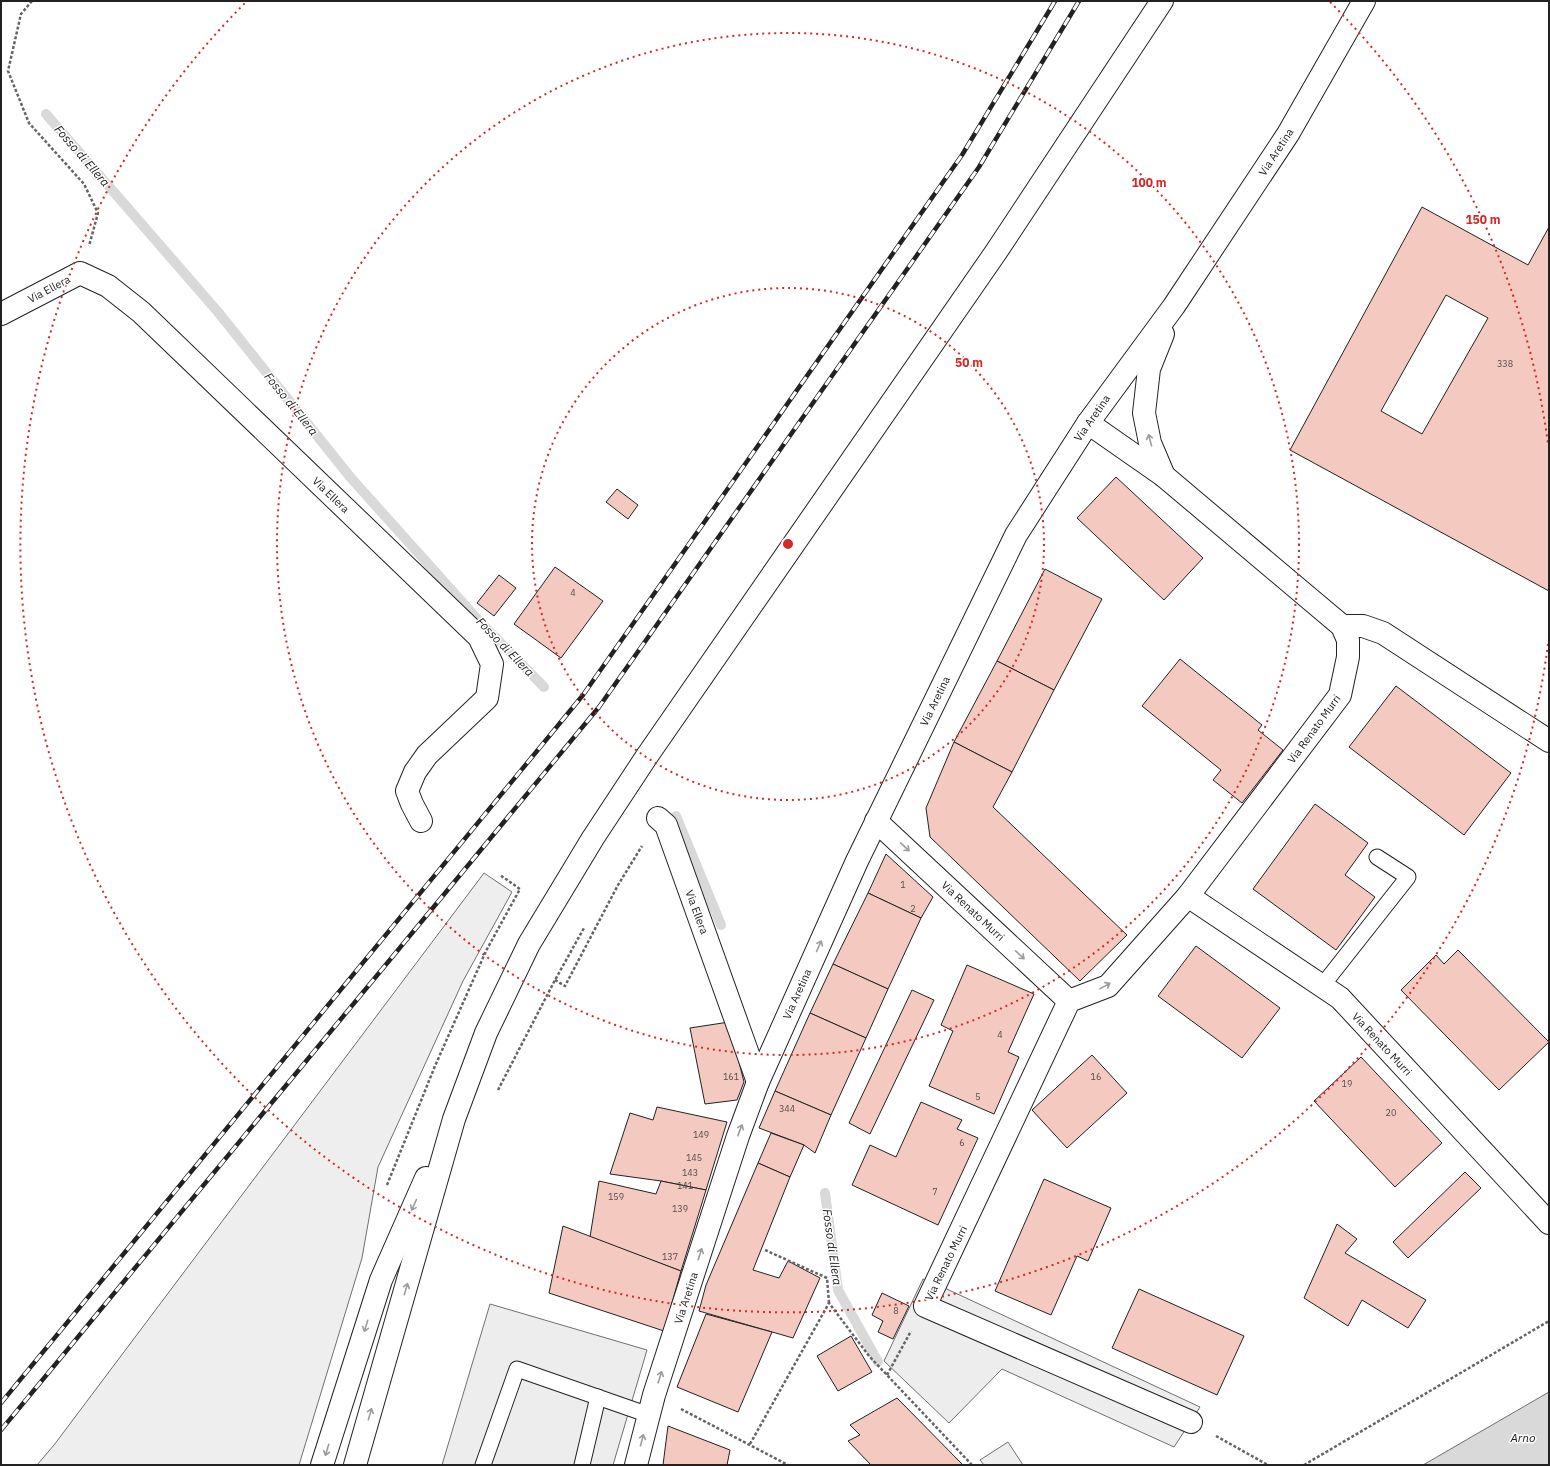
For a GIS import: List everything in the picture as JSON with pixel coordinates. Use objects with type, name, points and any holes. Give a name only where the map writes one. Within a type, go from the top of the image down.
[{"type":"street","points":[[355,1465],[454,1119],[486,1033],[529,944],[593,838],[656,743],[996,252],[1162,1]]},
{"type":"street","name":"Via Aretina","points":[[636,1465],[651,1405],[738,1136],[758,1082],[876,821],[1016,535],[1088,423],[1174,306],[1288,134],[1364,1]]},
{"type":"street","name":"Via Ellera","points":[[1,314],[80,273],[108,286],[141,312],[479,637],[492,664],[488,698],[427,755],[415,772],[407,791],[421,821]]},
{"type":"street","points":[[1164,476],[1150,443],[1144,413],[1149,370],[1174,306]]},
{"type":"street","points":[[1088,423],[1164,476],[1342,626],[1363,626],[1383,633],[1549,741]]},
{"type":"street","name":"Via Renato Murri","points":[[1191,1422],[925,1306],[1069,1001],[1108,986],[1188,896],[1340,695],[1348,652],[1348,640],[1342,626]]},
{"type":"street","name":"Via Ellera","points":[[658,818],[666,825],[758,1082]]},
{"type":"street","name":"Via Renato Murri","points":[[876,821],[1069,1001]]},
{"type":"street","name":"Via Renato Murri","points":[[1188,896],[1340,998],[1549,1224]]},
{"type":"street","points":[[322,1465],[381,1280],[418,1194],[454,1119]]},
{"type":"lane","points":[[1322,986],[1408,877],[1377,857]]},
{"type":"lane","points":[[483,1465],[517,1369],[598,1397],[651,1405]]},
{"type":"lane","points":[[582,1465],[598,1397]]},
{"type":"path","points":[[32,1],[21,14],[8,71],[29,123],[84,184],[98,213],[80,273]]},
{"type":"path","points":[[555,980],[565,986],[618,885],[658,818]]},
{"type":"path","points":[[387,1185],[435,1066],[486,951],[520,889],[500,875]]},
{"type":"path","points":[[498,1090],[555,980],[584,928]]},
{"type":"path","points":[[765,1250],[827,1278],[829,1303],[869,1356],[972,1465]]},
{"type":"path","points":[[750,1444],[829,1303]]},
{"type":"path","points":[[887,1375],[925,1306]]},
{"type":"path","points":[[1304,1465],[1549,1321]]},
{"type":"path","points":[[651,1405],[750,1444],[788,1465]]},
{"type":"path","points":[[1191,1422],[1268,1465]]},
{"type":"shaded area","points":[[484,873],[512,892],[463,981],[378,1167],[362,1258],[299,1465],[37,1465],[54,1445]]},
{"type":"shaded area","points":[[923,1279],[1200,1407],[1174,1447],[1002,1369],[949,1423],[884,1361]]},
{"type":"shaded area","points":[[490,1304],[647,1350],[613,1465],[442,1465]]},
{"type":"shaded area","points":[[1008,1442],[1023,1465],[984,1465],[980,1460]]},
{"type":"water","name":"Arno","points":[[1549,1392],[1549,1465],[1423,1465]]},
{"type":"building","points":[[1422,207],[1528,265],[1549,227],[1549,591],[1290,450]],"holes":[[[1446,295],[1488,318],[1422,434],[1381,411]]]},
{"type":"building","points":[[1116,477],[1203,558],[1164,600],[1077,518]]},
{"type":"building","points":[[617,489],[638,505],[628,519],[606,502]]},
{"type":"building","points":[[555,567],[603,601],[561,658],[514,624]]},
{"type":"building","points":[[1045,569],[1102,599],[1054,690],[997,661]]},
{"type":"building","points":[[499,575],[516,588],[494,616],[477,603]]},
{"type":"building","points":[[1180,659],[1262,725],[1258,730],[1283,750],[1242,803],[1213,780],[1221,770],[1142,706]]},
{"type":"building","points":[[997,661],[1054,690],[1012,772],[954,742]]},
{"type":"building","points":[[1396,686],[1511,773],[1464,835],[1349,747]]},
{"type":"building","points":[[954,742],[1012,772],[993,807],[1127,935],[1080,981],[930,837],[926,808]]},
{"type":"building","points":[[1315,804],[1368,843],[1345,875],[1375,897],[1336,950],[1253,889]]},
{"type":"building","points":[[886,854],[933,897],[921,918],[868,893]]},
{"type":"building","points":[[868,893],[921,918],[888,989],[833,964]]},
{"type":"building","points":[[1196,946],[1280,1008],[1242,1058],[1158,996]]},
{"type":"building","points":[[1458,950],[1549,1042],[1499,1090],[1401,990],[1436,955],[1444,964]]},
{"type":"building","points":[[833,964],[888,989],[866,1038],[810,1013]]},
{"type":"building","points":[[967,965],[1034,994],[1008,1052],[1019,1057],[994,1114],[929,1086],[953,1031],[941,1025]]},
{"type":"building","points":[[912,990],[934,1000],[870,1134],[849,1123]]},
{"type":"building","points":[[810,1013],[866,1038],[831,1115],[775,1091]]},
{"type":"building","points":[[729,1022],[744,1082],[737,1100],[705,1104],[690,1028]]},
{"type":"building","points":[[1092,1055],[1127,1093],[1067,1148],[1032,1110]]},
{"type":"building","points":[[1361,1057],[1442,1143],[1395,1187],[1314,1101]]},
{"type":"building","points":[[775,1091],[831,1115],[815,1153],[804,1145],[759,1128]]},
{"type":"building","points":[[921,1102],[962,1120],[957,1129],[978,1138],[938,1225],[852,1185],[870,1145],[896,1157]]},
{"type":"building","points":[[657,1107],[727,1122],[706,1190],[661,1181],[610,1174],[630,1113],[653,1120]]},
{"type":"building","points":[[771,1133],[804,1145],[790,1177],[758,1163]]},
{"type":"building","points":[[758,1163],[790,1177],[753,1270],[779,1278],[788,1261],[820,1278],[793,1338],[699,1311],[706,1285]]},
{"type":"building","points":[[1465,1172],[1481,1188],[1408,1258],[1393,1242]]},
{"type":"building","points":[[1044,1179],[1111,1208],[1088,1261],[1077,1256],[1051,1315],[995,1291]]},
{"type":"building","points":[[599,1181],[656,1194],[661,1181],[706,1190],[681,1271],[590,1237]]},
{"type":"building","points":[[1337,1224],[1357,1239],[1345,1253],[1426,1300],[1408,1328],[1362,1300],[1348,1326],[1304,1298]]},
{"type":"building","points":[[563,1226],[681,1271],[664,1331],[549,1293]]},
{"type":"building","points":[[1139,1289],[1244,1336],[1217,1395],[1112,1348]]},
{"type":"building","points":[[882,1293],[909,1306],[893,1339],[878,1332],[883,1321],[872,1315]]},
{"type":"building","points":[[706,1314],[772,1332],[738,1412],[677,1387]]},
{"type":"building","points":[[851,1336],[872,1372],[838,1391],[817,1356]]},
{"type":"building","points":[[897,1398],[963,1465],[871,1465],[848,1441],[860,1435],[850,1425]]},
{"type":"building","points":[[668,1426],[730,1450],[727,1465],[663,1465]]},
{"type":"waterway","name":"Fosso di Ellera","points":[[46,114],[218,312],[351,478],[481,623],[544,687]]},
{"type":"waterway","name":"Fosso di Ellera","points":[[676,816],[721,925]]},
{"type":"waterway","name":"Fosso di Ellera","points":[[825,1193],[838,1290],[878,1362]]},
{"type":"railway","points":[[1,1403],[583,695],[962,155],[1055,1]]},
{"type":"railway","points":[[1,1430],[599,707],[979,167],[1079,1]]}]
